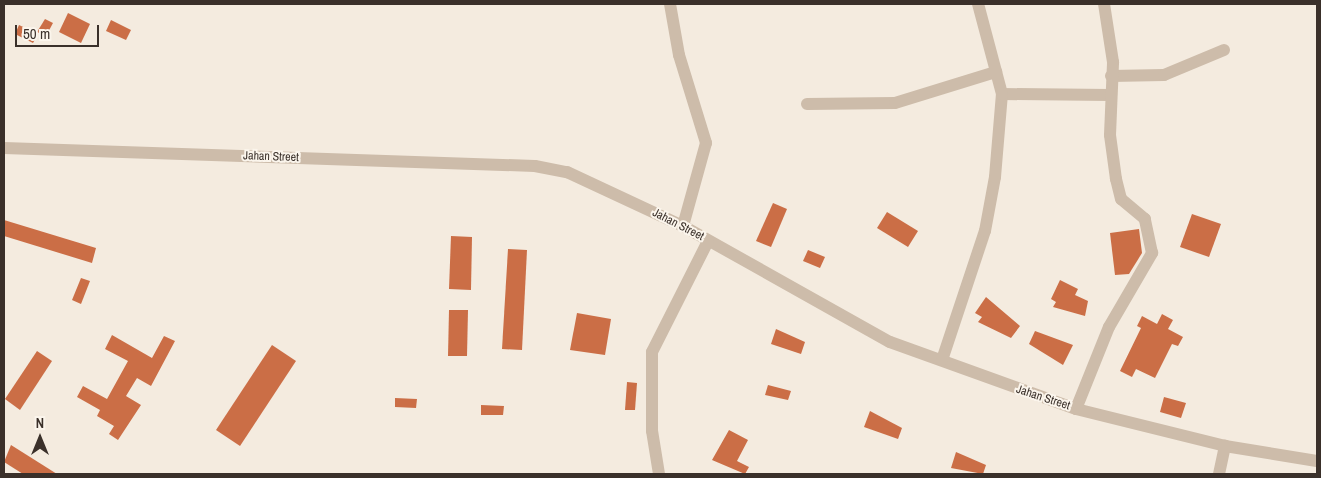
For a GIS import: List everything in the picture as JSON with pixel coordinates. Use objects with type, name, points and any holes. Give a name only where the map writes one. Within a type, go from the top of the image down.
[{"type":"street","points":[[670,4],[679,54],[706,143],[683,226]]},
{"type":"street","points":[[942,360],[991,204],[1002,94],[978,4]]},
{"type":"street","points":[[1076,409],[1109,327],[1152,253],[1145,219],[1118,192],[1110,135],[1111,76],[1104,4]]},
{"type":"street","points":[[1111,76],[1164,75],[1224,50]]},
{"type":"street","points":[[806,104],[895,103],[996,72]]},
{"type":"street","points":[[1002,94],[1110,95]]},
{"type":"street","name":"Jahan Street","points":[[4,148],[535,166],[567,172],[683,226],[890,342],[1076,409],[1226,446],[1317,461]]},
{"type":"street","points":[[659,474],[652,431],[652,352],[708,241]]},
{"type":"street","points":[[1219,474],[1226,446]]},
{"type":"building","points":[[68,13],[90,24],[81,43],[59,32]]},
{"type":"building","points":[[45,19],[53,23],[46,36],[37,32]]},
{"type":"building","points":[[111,20],[131,30],[126,40],[106,31]]},
{"type":"building","points":[[19,25],[38,34],[33,43],[15,34]]},
{"type":"building","points":[[773,203],[787,209],[771,247],[756,241]]},
{"type":"building","points":[[887,212],[918,231],[908,247],[877,228]]},
{"type":"building","points":[[1192,214],[1221,224],[1209,257],[1180,247]]},
{"type":"building","points":[[4,220],[96,248],[92,263],[4,236]]},
{"type":"building","points":[[1139,229],[1142,253],[1129,274],[1115,275],[1110,233]]},
{"type":"building","points":[[451,236],[472,237],[471,290],[449,289]]},
{"type":"building","points":[[508,249],[527,250],[522,350],[502,349]]},
{"type":"building","points":[[808,250],[825,257],[820,268],[803,261]]},
{"type":"building","points":[[81,278],[90,281],[81,304],[72,300]]},
{"type":"building","points":[[1060,280],[1078,289],[1075,295],[1088,301],[1085,316],[1053,307],[1056,302],[1051,299]]},
{"type":"building","points":[[986,297],[1020,326],[1011,338],[978,322],[982,317],[975,313]]},
{"type":"building","points":[[449,310],[468,310],[467,356],[448,356]]},
{"type":"building","points":[[577,313],[611,319],[605,355],[570,350]]},
{"type":"building","points":[[1162,314],[1173,320],[1168,329],[1183,337],[1178,346],[1172,344],[1155,378],[1136,369],[1132,377],[1120,371],[1141,328],[1137,326],[1142,316],[1157,324]]},
{"type":"building","points":[[776,329],[805,342],[801,354],[771,344]]},
{"type":"building","points":[[1035,331],[1073,345],[1063,365],[1029,344]]},
{"type":"building","points":[[112,335],[152,358],[164,336],[175,341],[151,386],[137,378],[126,396],[141,405],[118,440],[109,434],[114,426],[97,416],[100,410],[77,397],[83,386],[107,399],[128,361],[105,349]]},
{"type":"building","points":[[272,345],[296,361],[240,446],[216,430]]},
{"type":"building","points":[[37,351],[52,361],[20,410],[5,399]]},
{"type":"building","points":[[627,382],[637,383],[635,410],[625,410]]},
{"type":"building","points":[[768,385],[791,391],[788,400],[765,395]]},
{"type":"building","points":[[1164,397],[1186,403],[1181,418],[1160,412]]},
{"type":"building","points":[[395,398],[417,399],[416,408],[395,407]]},
{"type":"building","points":[[481,405],[504,406],[503,415],[481,415]]},
{"type":"building","points":[[870,411],[902,428],[898,439],[864,427]]},
{"type":"building","points":[[729,430],[748,440],[737,461],[749,467],[745,474],[712,460]]},
{"type":"building","points":[[11,445],[57,474],[23,474],[4,462]]},
{"type":"building","points":[[956,452],[986,465],[983,474],[951,468]]}]
